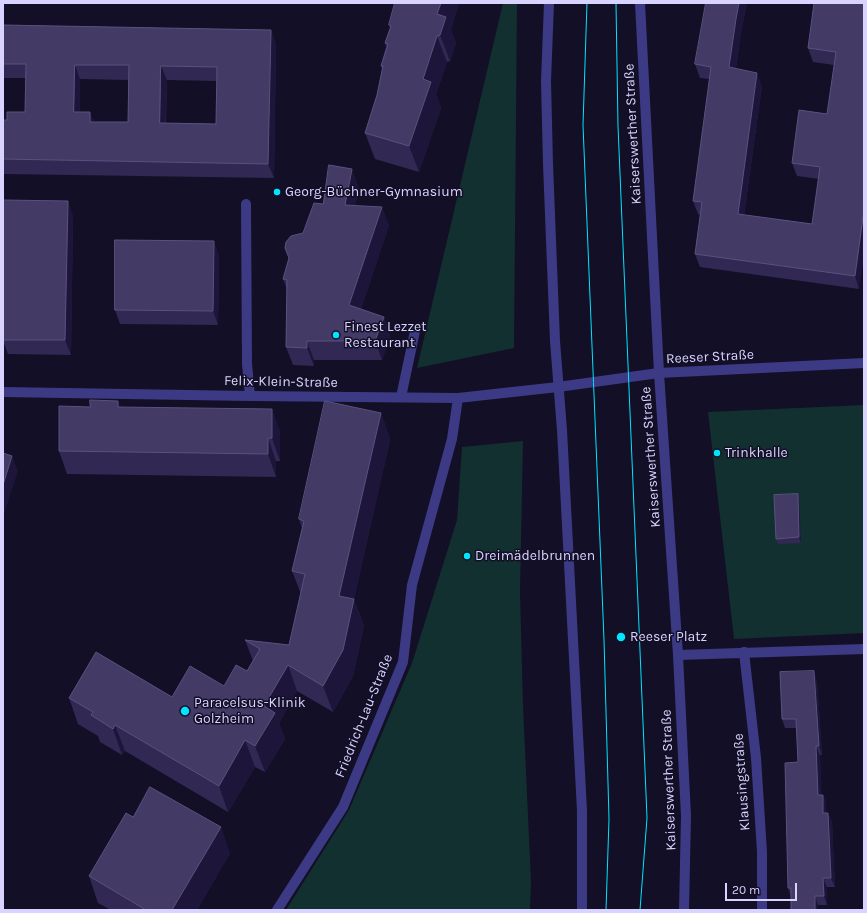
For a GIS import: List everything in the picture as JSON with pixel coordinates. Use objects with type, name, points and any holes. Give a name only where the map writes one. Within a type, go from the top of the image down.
[{"type":"street","points":[[549,3],[546,80],[548,156],[555,341],[563,446],[582,811],[582,910]]},
{"type":"street","name":"Kaiserswerther Straße","points":[[640,3],[659,373],[678,655],[686,816],[684,910]]},
{"type":"street","points":[[246,204],[247,364],[250,396]]},
{"type":"street","points":[[401,397],[415,332]]},
{"type":"street","name":"Reeser Straße","points":[[558,388],[659,373],[864,363]]},
{"type":"street","name":"Felix-Klein-Straße","points":[[3,392],[458,398],[558,388]]},
{"type":"street","name":"Friedrich-Lau-Straße","points":[[277,910],[343,807],[403,662],[412,585],[452,439],[458,398]]},
{"type":"street","points":[[678,655],[864,649]]},
{"type":"street","name":"Klausingstraße","points":[[744,652],[756,758],[762,852],[762,910]]},
{"type":"green space","points":[[503,3],[517,3],[514,348],[417,368]]},
{"type":"green space","name":"Reeser Platz","points":[[864,405],[864,633],[734,639],[708,412]]},
{"type":"green space","points":[[523,441],[520,592],[523,707],[531,881],[530,910],[286,910],[349,810],[412,663],[457,520],[462,447]]},
{"type":"building","points":[[395,3],[441,3],[437,14],[446,17],[440,35],[437,36],[423,79],[431,82],[409,146],[365,133],[377,95],[383,66],[381,66],[388,44],[385,43],[391,26],[389,25]]},
{"type":"building","points":[[706,3],[739,3],[729,67],[757,73],[738,214],[812,224],[820,167],[792,163],[799,110],[827,114],[836,52],[808,48],[814,3],[864,3],[864,210],[855,276],[695,254],[702,202],[693,201],[711,67],[695,64]]},
{"type":"building","points":[[3,25],[271,30],[268,164],[3,159],[3,120],[7,120],[7,112],[25,112],[26,64],[3,64]],"holes":[[[75,65],[129,65],[128,122],[90,122],[90,112],[74,112]],[[161,66],[217,67],[216,124],[160,123]]]},
{"type":"building","points":[[329,165],[352,169],[345,205],[382,207],[349,305],[384,317],[375,341],[307,341],[307,348],[286,347],[287,280],[283,279],[289,258],[285,248],[286,242],[291,236],[303,233],[314,203],[323,204]]},
{"type":"building","points":[[3,200],[68,201],[65,340],[3,340]]},
{"type":"building","points":[[115,240],[214,241],[213,311],[115,310]]},
{"type":"building","points":[[90,400],[118,401],[118,407],[272,409],[272,438],[268,438],[268,454],[59,451],[59,406],[90,407]]},
{"type":"building","points":[[325,401],[381,413],[339,596],[354,599],[343,650],[323,686],[288,665],[264,706],[275,713],[255,746],[245,740],[219,786],[115,725],[113,729],[91,715],[93,712],[69,698],[96,652],[172,697],[190,666],[224,686],[236,665],[247,671],[260,649],[245,640],[289,645],[305,574],[292,571],[304,521],[299,519]]},
{"type":"building","points":[[3,453],[12,456],[3,485]]},
{"type":"building","points":[[798,494],[799,537],[776,539],[774,495]]},
{"type":"building","points":[[814,671],[819,746],[816,746],[818,795],[823,795],[823,813],[828,813],[831,878],[823,878],[824,896],[815,896],[815,910],[791,910],[791,888],[788,888],[785,763],[798,762],[796,719],[782,719],[780,672]]},
{"type":"building","points":[[150,787],[221,827],[172,910],[146,910],[89,876],[126,813],[133,817]]},
{"type":"tram line","points":[[587,3],[583,125],[604,640],[609,819],[606,910]]},
{"type":"tram line","points":[[616,3],[618,126],[647,818],[640,910]]},
{"type":"place","name":"Georg-Büchner-Gymnasium","points":[[277,192]]},
{"type":"place","name":"Finest Lezzet Restaurant","points":[[336,335]]},
{"type":"place","name":"Trinkhalle","points":[[717,453]]},
{"type":"place","name":"Dreimädelbrunnen","points":[[467,556]]},
{"type":"place","name":"Reeser Platz","points":[[621,637]]},
{"type":"place","name":"Paracelsus-Klinik Golzheim","points":[[185,711]]}]
